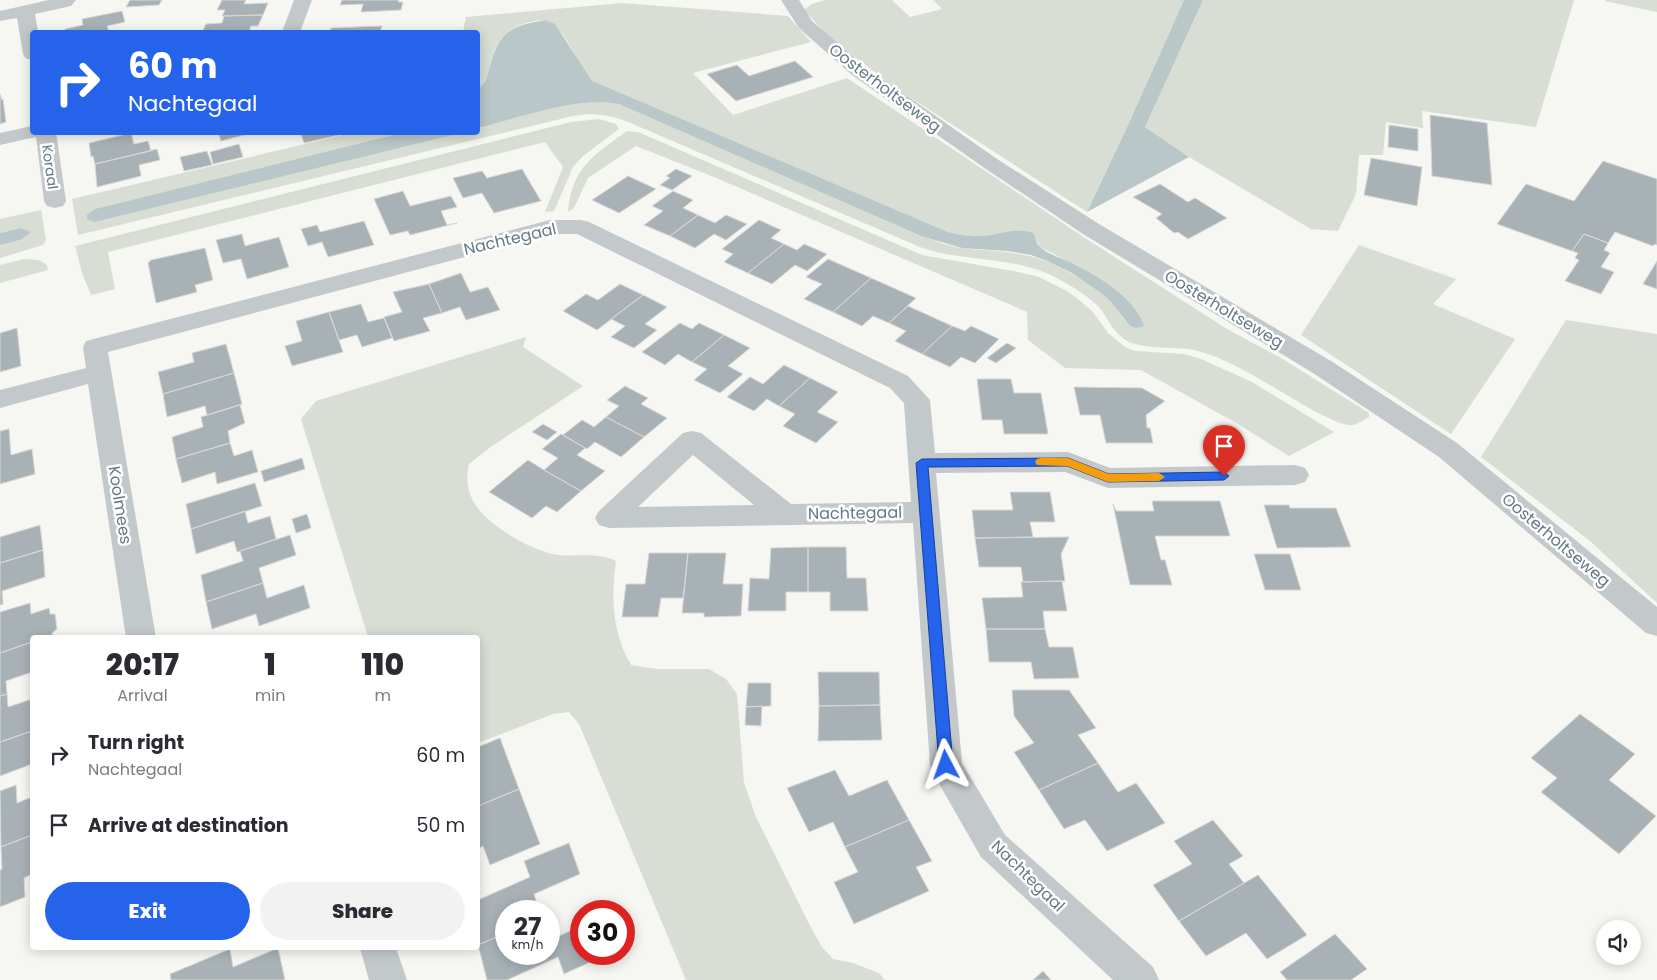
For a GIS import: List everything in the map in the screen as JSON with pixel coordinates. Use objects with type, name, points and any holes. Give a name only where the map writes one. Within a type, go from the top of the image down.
[{"type":"street","points":[[0,16],[67,0]]},
{"type":"street","points":[[292,30],[303,0]]},
{"type":"street","name":"Oosterholtseweg","points":[[790,0],[805,24],[859,71],[990,164],[1091,229],[1322,367],[1448,450],[1657,624]]},
{"type":"street","points":[[25,11],[30,42]]},
{"type":"street","name":"Koraal","points":[[0,139],[30,132]]},
{"type":"street","name":"Koraal","points":[[46,135],[55,201]]},
{"type":"street","name":"Nachtegaal","points":[[99,373],[95,347],[550,227],[581,227],[899,382],[917,400],[946,765],[993,846],[1140,980]]},
{"type":"street","points":[[0,400],[99,373]]},
{"type":"street","name":"Koolmees","points":[[99,373],[141,635]]},
{"type":"street","name":"Nachtegaal","points":[[784,514],[692,440],[609,518],[926,512]]},
{"type":"street","points":[[922,463],[1068,462],[1108,478],[1295,475]]},
{"type":"street","points":[[379,950],[388,980]]},
{"type":"shaded area","points":[[825,0],[892,0],[910,17],[942,9],[933,0],[1184,0],[1087,212],[894,87],[827,35],[804,10],[812,4]]},
{"type":"shaded area","points":[[1184,0],[1203,0],[1145,127],[1189,157],[1087,212],[1129,123]]},
{"type":"shaded area","points":[[1203,0],[1574,0],[1536,127],[1422,111],[1423,128],[1386,122],[1383,155],[1359,155],[1356,194],[1338,231],[1311,229],[1189,157],[1145,127]]},
{"type":"shaded area","points":[[1605,0],[1657,0],[1657,12],[1605,1]]},
{"type":"shaded area","points":[[622,3],[788,16],[811,42],[693,73],[733,115],[847,78],[1085,238],[1227,329],[1281,358],[1369,413],[1369,417],[1353,425],[1346,425],[1314,411],[1222,359],[1189,349],[1153,347],[1132,343],[1116,332],[1097,305],[1076,289],[1053,276],[1021,265],[936,252],[920,247],[633,124],[604,115],[573,116],[78,235],[72,199],[344,135],[398,135],[95,209],[400,148],[453,135],[480,135],[480,127],[548,109],[567,105],[603,102],[619,104],[921,236],[961,248],[1011,253],[1047,261],[1073,274],[1099,291],[1128,323],[1136,328],[1085,270],[1040,247],[1033,233],[1013,231],[975,236],[948,232],[600,86],[586,74],[563,35],[549,21],[542,20],[523,24],[515,27],[502,37],[497,44],[487,80],[480,88],[480,30],[463,30],[466,17]]},
{"type":"shaded area","points":[[545,20],[555,24],[592,81],[948,232],[975,236],[1013,231],[1033,233],[1038,245],[1042,249],[1103,280],[1123,296],[1139,315],[1144,326],[1136,328],[1130,326],[1111,302],[1101,293],[1072,273],[1047,261],[1031,255],[1007,251],[962,248],[921,236],[619,104],[603,102],[567,105],[480,127],[480,88],[486,80],[495,52],[504,36],[525,24]]},
{"type":"shaded area","points":[[599,119],[616,124],[619,129],[583,156],[573,167],[554,211],[545,212],[563,167],[545,142],[108,252],[115,289],[91,295],[82,273],[75,246],[571,122]]},
{"type":"shaded area","points":[[627,131],[638,132],[922,255],[1039,277],[1067,291],[1078,299],[1093,312],[1108,333],[1125,347],[1135,351],[1184,354],[1201,359],[1252,382],[1334,432],[1289,456],[1238,424],[1141,370],[1065,368],[1028,340],[1027,312],[714,177],[636,146],[588,178],[574,208],[568,212],[574,184],[580,173],[595,155]]},
{"type":"shaded area","points":[[394,135],[453,135],[94,222],[87,219],[87,215],[95,209]]},
{"type":"shaded area","points":[[41,210],[46,240],[43,245],[0,258],[0,245],[20,240],[21,228],[0,233],[0,219]]},
{"type":"shaded area","points":[[21,228],[30,232],[29,234],[20,240],[0,245],[0,233]]},
{"type":"shaded area","points":[[1359,245],[1456,279],[1433,304],[1515,339],[1451,434],[1301,335]]},
{"type":"shaded area","points":[[24,259],[39,260],[47,265],[48,270],[0,283],[0,265]]},
{"type":"shaded area","points":[[1566,320],[1657,334],[1657,603],[1590,541],[1481,457]]},
{"type":"shaded area","points":[[526,337],[523,347],[583,386],[492,446],[469,464],[468,483],[473,501],[479,510],[499,528],[536,549],[559,555],[595,556],[616,561],[614,614],[620,640],[631,665],[657,669],[709,669],[726,679],[737,694],[744,783],[756,817],[808,922],[822,947],[833,959],[853,963],[879,973],[885,980],[686,980],[579,724],[569,712],[553,714],[480,742],[480,635],[367,635],[301,419],[316,401]]},
{"type":"building","points":[[130,0],[162,0],[159,5],[126,7]]},
{"type":"building","points":[[222,0],[246,0],[244,4],[268,3],[263,15],[222,16],[225,10],[217,10]]},
{"type":"building","points":[[342,0],[399,0],[398,2],[403,2],[401,10],[361,12],[363,4],[340,5]]},
{"type":"building","points":[[122,11],[125,22],[107,26],[108,30],[65,30],[83,25],[82,19]]},
{"type":"building","points":[[263,15],[258,26],[251,26],[250,30],[203,30],[206,24],[222,23],[224,16]]},
{"type":"building","points":[[382,26],[381,30],[330,30],[331,28]]},
{"type":"building","points":[[795,61],[813,77],[736,101],[707,74],[737,65],[749,76]]},
{"type":"building","points":[[0,94],[3,99],[6,122],[0,124]]},
{"type":"building","points":[[1430,115],[1487,123],[1492,185],[1432,176]]},
{"type":"building","points":[[1389,125],[1418,129],[1418,151],[1388,147]]},
{"type":"building","points":[[123,135],[132,135],[134,144],[148,141],[151,151],[95,164],[93,156],[91,157],[89,143]]},
{"type":"building","points":[[219,135],[244,135],[221,141]]},
{"type":"building","points":[[301,135],[339,135],[304,143]]},
{"type":"building","points":[[239,144],[243,157],[213,164],[210,152]]},
{"type":"building","points":[[157,149],[160,160],[139,165],[141,176],[97,187],[95,164]]},
{"type":"building","points":[[207,151],[212,165],[184,171],[180,157]]},
{"type":"building","points":[[1371,158],[1422,167],[1417,206],[1364,195]]},
{"type":"building","points":[[1603,161],[1657,179],[1657,245],[1654,244],[1653,246],[1615,232],[1608,243],[1584,234],[1572,251],[1497,224],[1526,184],[1574,201]]},
{"type":"building","points":[[522,169],[541,201],[494,213],[482,193],[463,198],[453,178],[482,171],[487,178]]},
{"type":"building","points":[[676,169],[692,176],[672,190],[660,185],[670,178],[666,176]]},
{"type":"building","points":[[628,176],[656,189],[619,213],[592,200]]},
{"type":"building","points":[[1160,184],[1188,202],[1195,198],[1227,218],[1188,239],[1178,232],[1174,233],[1156,218],[1162,214],[1133,197]]},
{"type":"building","points":[[403,191],[410,206],[451,196],[457,207],[441,211],[447,225],[457,223],[410,235],[408,231],[390,235],[374,199]]},
{"type":"building","points":[[673,191],[693,200],[683,208],[698,215],[670,236],[644,225],[663,211],[652,206]]},
{"type":"building","points":[[698,215],[715,223],[726,215],[747,224],[726,240],[714,234],[695,248],[670,236]]},
{"type":"building","points":[[759,220],[781,230],[771,238],[784,244],[748,273],[724,262],[733,254],[722,249]]},
{"type":"building","points":[[364,221],[374,245],[328,257],[322,242],[308,246],[301,229],[317,225],[320,232]]},
{"type":"building","points":[[242,234],[245,246],[279,237],[289,267],[247,279],[241,259],[223,263],[216,240]]},
{"type":"building","points":[[1584,234],[1608,243],[1604,250],[1610,253],[1601,267],[1614,272],[1601,294],[1565,281],[1579,260],[1575,258],[1578,253],[1572,251]]},
{"type":"building","points":[[784,244],[797,250],[804,244],[827,254],[807,271],[795,265],[772,284],[748,273]]},
{"type":"building","points":[[205,248],[213,280],[195,285],[197,292],[156,303],[148,263],[151,260]]},
{"type":"building","points":[[828,259],[871,278],[833,312],[804,299],[822,284],[806,277]]},
{"type":"building","points":[[1657,261],[1657,289],[1643,284]]},
{"type":"building","points":[[461,273],[470,292],[488,287],[500,310],[466,320],[460,307],[442,313],[429,284]]},
{"type":"building","points":[[871,278],[916,298],[889,323],[873,316],[862,326],[833,312]]},
{"type":"building","points":[[429,284],[442,313],[423,318],[430,331],[394,341],[384,317],[402,312],[393,292]]},
{"type":"building","points":[[620,284],[643,295],[597,330],[563,311],[586,294],[598,300]]},
{"type":"building","points":[[643,295],[667,307],[645,324],[657,330],[634,348],[611,337],[625,326],[611,319]]},
{"type":"building","points":[[361,304],[368,322],[384,318],[392,338],[362,347],[357,335],[339,340],[329,312]]},
{"type":"building","points":[[908,306],[952,326],[922,354],[895,341],[906,331],[889,323]]},
{"type":"building","points":[[329,312],[343,352],[292,366],[285,346],[302,341],[296,321]]},
{"type":"building","points":[[680,323],[692,329],[699,323],[724,335],[692,362],[678,354],[665,365],[642,352]]},
{"type":"building","points":[[952,326],[965,331],[971,326],[999,339],[975,363],[961,357],[950,367],[922,354]]},
{"type":"building","points":[[17,328],[21,366],[0,372],[0,333]]},
{"type":"building","points":[[724,335],[750,348],[728,366],[743,374],[720,393],[694,380],[707,369],[692,362]]},
{"type":"building","points":[[1007,343],[1016,348],[996,363],[987,358]]},
{"type":"building","points":[[226,344],[234,373],[163,394],[158,372],[194,362],[192,353]]},
{"type":"building","points":[[784,365],[810,378],[779,406],[767,399],[754,411],[727,397],[750,377],[763,384]]},
{"type":"building","points":[[234,373],[242,404],[207,415],[205,406],[167,417],[163,394]]},
{"type":"building","points":[[810,378],[838,392],[817,412],[838,422],[816,443],[783,426],[795,414],[779,406]]},
{"type":"building","points":[[977,379],[1011,379],[1014,393],[1041,393],[1048,434],[1004,434],[1002,420],[982,420]]},
{"type":"building","points":[[625,386],[648,398],[641,404],[667,418],[644,437],[606,417],[619,406],[607,400]]},
{"type":"building","points":[[1074,387],[1142,388],[1165,401],[1146,415],[1147,428],[1150,428],[1153,443],[1106,443],[1100,415],[1080,415]]},
{"type":"building","points":[[240,405],[245,423],[228,431],[230,443],[176,459],[172,437],[203,427],[201,417]]},
{"type":"building","points":[[606,417],[644,437],[621,457],[595,442],[587,449],[563,435],[582,420],[594,427]]},
{"type":"building","points":[[543,424],[557,432],[547,440],[532,432]]},
{"type":"building","points":[[9,429],[11,455],[32,449],[35,474],[0,484],[0,431]]},
{"type":"building","points":[[561,434],[585,448],[577,455],[605,471],[581,491],[544,470],[558,458],[542,449]]},
{"type":"building","points":[[230,443],[234,456],[252,450],[258,472],[217,484],[215,472],[182,483],[176,459]]},
{"type":"building","points":[[302,458],[305,469],[264,482],[261,471]]},
{"type":"building","points":[[528,460],[581,491],[557,512],[546,506],[532,518],[489,492]]},
{"type":"building","points":[[255,483],[262,506],[191,529],[186,504]]},
{"type":"building","points":[[1010,492],[1050,492],[1055,522],[1030,522],[1033,537],[975,538],[972,510],[1013,510]]},
{"type":"building","points":[[1152,501],[1220,501],[1230,536],[1155,536],[1161,560],[1165,560],[1172,585],[1130,585],[1113,504],[1116,511],[1154,511]]},
{"type":"building","points":[[1264,505],[1289,505],[1290,508],[1336,508],[1351,547],[1277,548]]},
{"type":"building","points":[[245,511],[248,523],[270,516],[276,539],[237,552],[234,541],[196,554],[191,529]]},
{"type":"building","points":[[307,514],[311,528],[296,533],[292,519]]},
{"type":"building","points":[[40,525],[43,550],[0,563],[0,537]]},
{"type":"building","points":[[290,535],[296,555],[259,568],[263,583],[206,602],[201,575],[243,561],[240,551]]},
{"type":"building","points":[[1069,537],[1061,554],[1065,581],[1023,582],[1021,567],[979,567],[975,538]]},
{"type":"building","points":[[808,547],[846,547],[847,578],[866,578],[868,611],[830,611],[830,592],[808,592]]},
{"type":"building","points":[[808,547],[808,592],[786,592],[786,611],[748,611],[750,578],[769,579],[771,548]]},
{"type":"building","points":[[43,550],[45,577],[2,591],[3,604],[0,605],[0,563]]},
{"type":"building","points":[[649,553],[688,553],[683,598],[661,598],[658,617],[622,617],[626,584],[645,584]]},
{"type":"building","points":[[688,553],[726,553],[723,584],[743,584],[741,616],[704,617],[704,613],[682,613]]},
{"type":"building","points":[[1254,554],[1290,554],[1301,590],[1265,590]]},
{"type":"building","points":[[1062,581],[1067,611],[1043,611],[1045,629],[986,629],[982,598],[1023,597],[1021,582]]},
{"type":"building","points":[[263,583],[267,598],[304,585],[310,608],[259,626],[256,614],[212,629],[206,602]]},
{"type":"building","points":[[30,603],[31,614],[49,608],[50,614],[55,614],[57,629],[52,635],[30,635],[30,643],[0,653],[0,612]]},
{"type":"building","points":[[986,629],[1045,629],[1049,647],[1073,647],[1079,678],[1034,679],[1031,662],[989,662]]},
{"type":"building","points":[[30,643],[30,673],[6,681],[7,694],[0,696],[0,653]]},
{"type":"building","points":[[818,672],[879,672],[880,705],[819,706]]},
{"type":"building","points":[[748,683],[771,683],[771,706],[746,707]]},
{"type":"building","points":[[1012,690],[1069,690],[1096,728],[1078,735],[1098,763],[1039,790],[1014,752],[1034,743],[1014,716]]},
{"type":"building","points":[[7,694],[8,707],[30,700],[30,732],[0,742],[0,696]]},
{"type":"building","points":[[880,705],[882,740],[818,741],[819,706]]},
{"type":"building","points":[[762,706],[761,726],[745,725],[746,707]]},
{"type":"building","points":[[1580,714],[1635,754],[1609,780],[1656,816],[1619,854],[1541,792],[1557,778],[1531,758]]},
{"type":"building","points":[[30,732],[30,765],[0,776],[0,742]]},
{"type":"building","points":[[500,738],[519,789],[480,805],[480,746]]},
{"type":"building","points":[[1098,763],[1118,792],[1136,783],[1165,823],[1107,851],[1085,820],[1064,829],[1039,790]]},
{"type":"building","points":[[835,770],[849,796],[887,780],[909,820],[845,847],[833,822],[809,832],[787,788]]},
{"type":"building","points":[[16,785],[17,803],[30,798],[30,836],[1,847],[0,791]]},
{"type":"building","points":[[519,789],[540,844],[490,865],[483,846],[480,848],[480,805]]},
{"type":"building","points":[[909,820],[932,861],[916,867],[929,891],[854,924],[834,882],[858,872],[845,847]]},
{"type":"building","points":[[1213,820],[1243,856],[1229,864],[1244,883],[1179,921],[1153,885],[1192,864],[1174,841]]},
{"type":"building","points":[[30,836],[30,875],[24,878],[25,897],[0,907],[0,870],[2,869],[1,847]]},
{"type":"building","points":[[569,843],[580,874],[534,894],[536,900],[495,900],[495,938],[480,944],[480,899],[530,877],[524,861]]},
{"type":"building","points":[[1258,875],[1307,935],[1267,959],[1246,933],[1206,956],[1179,921]]},
{"type":"building","points":[[570,931],[570,965],[584,965],[564,974],[560,963],[560,935]]},
{"type":"building","points":[[1335,934],[1367,969],[1351,980],[1287,980],[1280,972]]},
{"type":"building","points":[[495,938],[495,965],[540,965],[507,980],[487,980],[479,950],[480,944]]},
{"type":"building","points":[[228,950],[230,950],[233,967],[273,950],[278,950],[285,980],[171,980],[170,974]]},
{"type":"building","points":[[1043,971],[1051,980],[1033,980]]},
{"type":"slow traffic","points":[[1041,462],[1068,462],[1108,478],[1159,477]]},
{"type":"route","points":[[946,765],[922,463],[1068,462],[1108,478],[1224,476]]}]
